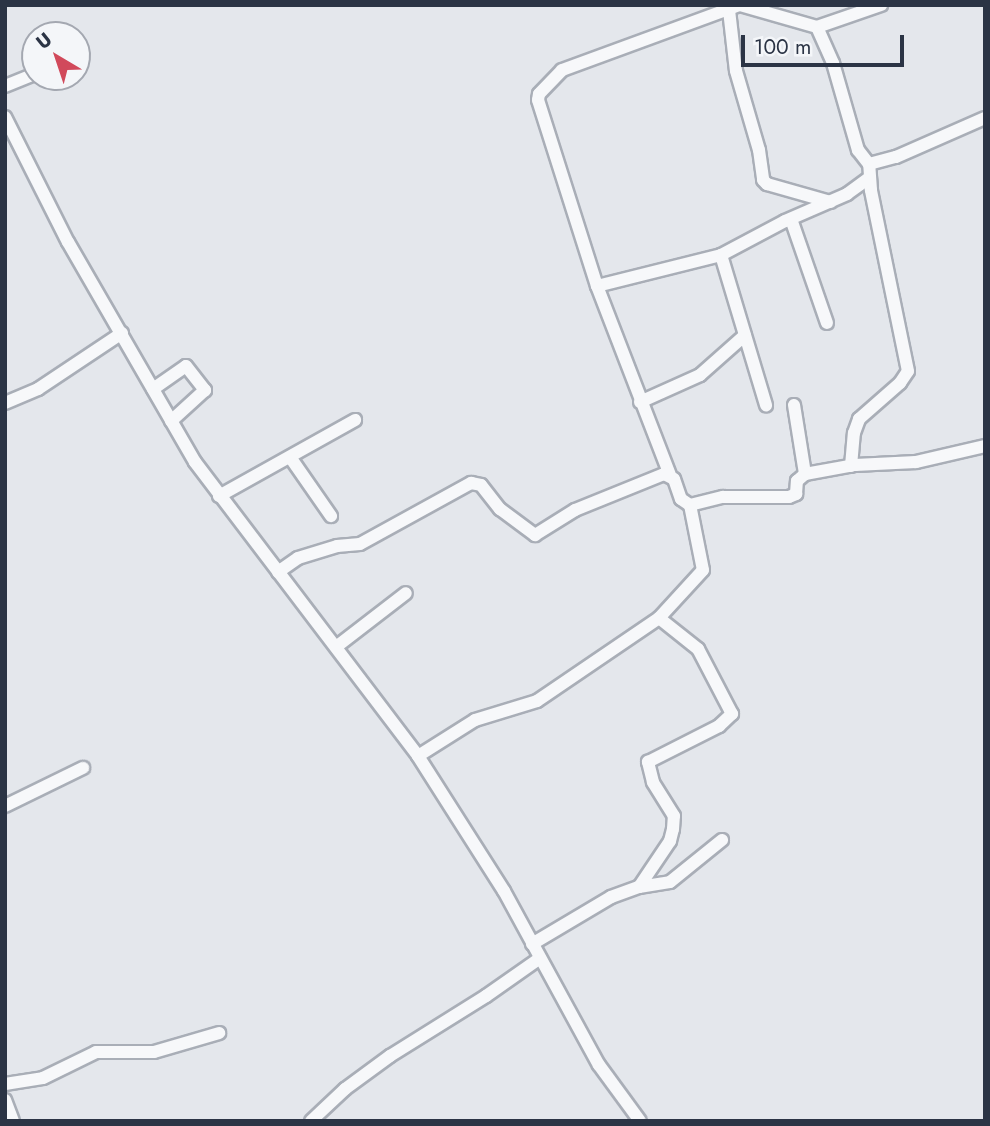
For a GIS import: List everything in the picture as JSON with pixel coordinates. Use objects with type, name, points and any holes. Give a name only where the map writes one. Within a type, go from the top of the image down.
[{"type":"street","points":[[418,756],[475,720],[537,701],[659,618],[703,570],[690,505],[681,499],[670,475],[597,286],[538,100],[539,93],[562,70],[736,7],[817,27],[881,5]]},
{"type":"street","points":[[736,7],[736,71],[759,150],[764,180],[767,184],[830,202]]},
{"type":"street","points":[[817,27],[829,50],[858,150],[869,171],[908,371],[900,383],[859,419],[854,433],[851,466]]},
{"type":"street","points":[[5,117],[68,242],[171,421],[219,496],[418,756],[496,876],[599,1065],[640,1121]]},
{"type":"street","points":[[597,286],[721,255],[830,202],[869,171],[985,118]]},
{"type":"street","points":[[791,219],[827,323]]},
{"type":"street","points":[[721,255],[766,405]]},
{"type":"street","points":[[5,403],[38,389],[122,333]]},
{"type":"street","points":[[640,402],[700,375],[745,335]]},
{"type":"street","points":[[153,389],[186,366],[205,390],[171,421]]},
{"type":"street","points":[[794,405],[805,474]]},
{"type":"street","points":[[219,496],[355,421]]},
{"type":"street","points":[[690,505],[723,498],[789,497],[796,494],[797,481],[805,474],[851,466],[916,462],[985,446]]},
{"type":"street","points":[[290,457],[331,516]]},
{"type":"street","points":[[278,572],[298,558],[337,546],[360,544],[471,483],[481,485],[492,501],[535,535],[575,510],[656,476],[670,475]]},
{"type":"street","points":[[336,647],[406,593]]},
{"type":"street","points":[[639,887],[670,841],[674,816],[653,782],[648,762],[719,726],[733,714],[698,649],[659,618]]},
{"type":"street","points":[[5,806],[83,768]]},
{"type":"street","points":[[532,944],[599,903],[639,887],[670,883],[722,840]]},
{"type":"street","points":[[316,1119],[345,1089],[379,1064],[540,958]]},
{"type":"street","points":[[5,1084],[43,1078],[96,1052],[154,1052],[219,1033]]},
{"type":"street","points":[[5,1100],[13,1121]]}]
